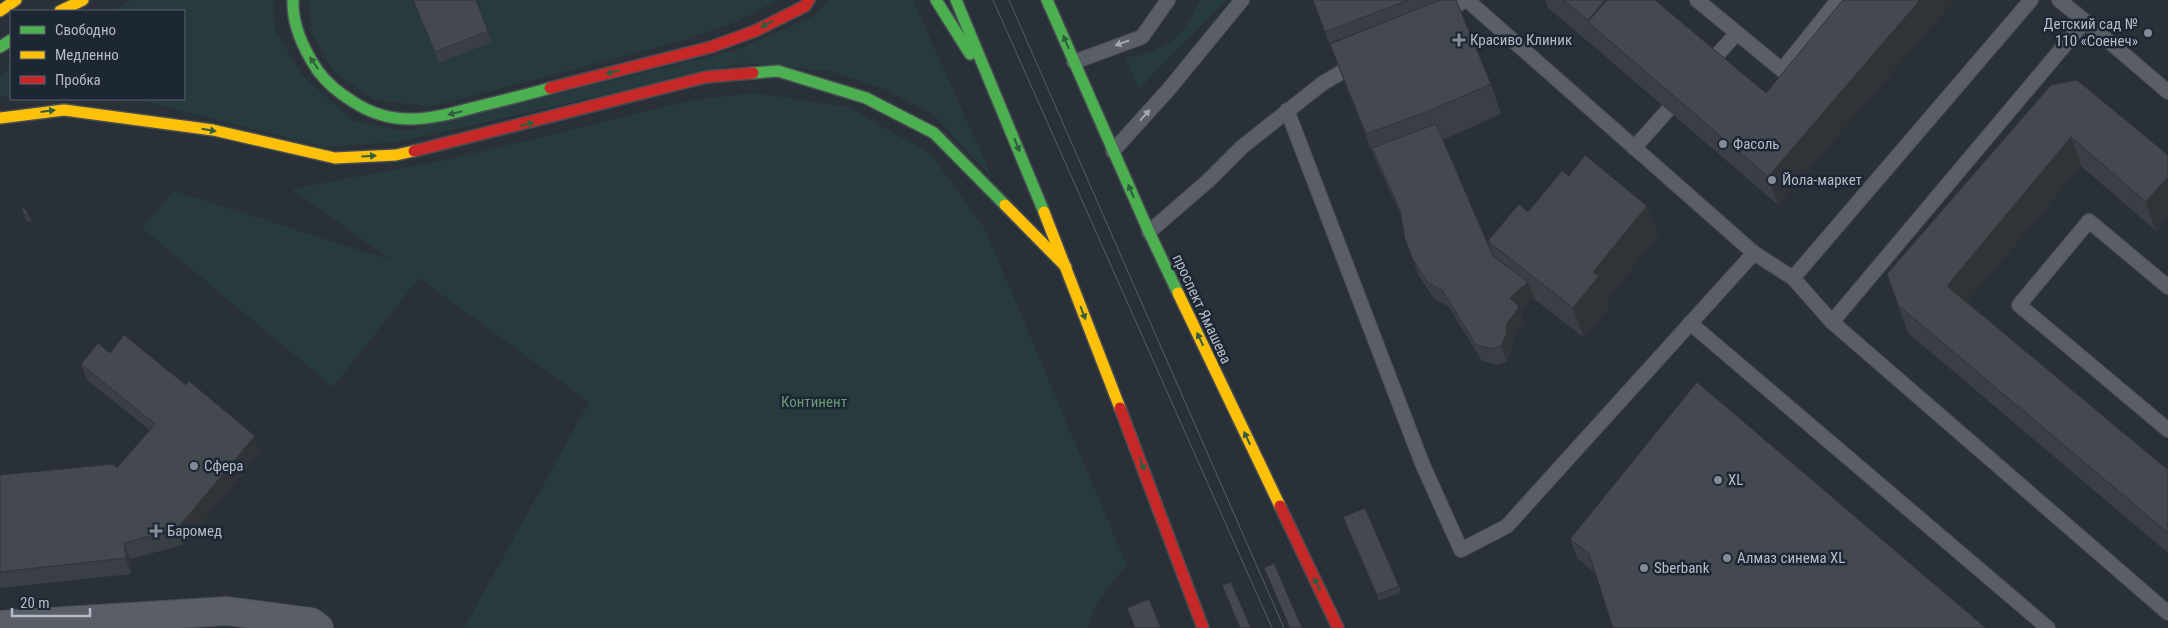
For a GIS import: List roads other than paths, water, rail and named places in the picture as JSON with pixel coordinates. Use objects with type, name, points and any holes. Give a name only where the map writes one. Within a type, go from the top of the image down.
[{"type":"main road","points":[[0,11],[16,0]]},
{"type":"main road","points":[[62,10],[83,0]]},
{"type":"main road","points":[[293,0],[291,10],[306,51],[327,82],[361,107],[386,118],[430,119],[711,47],[755,30],[805,6],[809,0]]},
{"type":"main road","points":[[936,0],[998,100]]},
{"type":"main road","points":[[956,0],[1066,267],[1203,628]]},
{"type":"main road","name":"проспект Ямашева","points":[[1047,0],[1149,232],[1338,628]]},
{"type":"main road","points":[[1054,0],[1056,20]]},
{"type":"main road","points":[[0,118],[64,110],[213,130],[335,158],[396,155],[446,145],[706,77],[778,71],[866,98],[934,133],[1066,267]]},
{"type":"street","points":[[0,625],[227,611],[311,622],[319,628]]},
{"type":"lane","points":[[1074,62],[1142,37],[1168,0]]},
{"type":"lane","points":[[1113,151],[1169,88],[1242,0]]},
{"type":"lane","points":[[1432,20],[1466,0],[1754,253],[1794,278],[1832,322],[2168,613]]},
{"type":"lane","points":[[1697,0],[1782,70],[1838,0]]},
{"type":"lane","points":[[1794,278],[2031,0]]},
{"type":"lane","points":[[2059,0],[2168,92]]},
{"type":"lane","points":[[1832,322],[2085,21]]},
{"type":"lane","points":[[1708,65],[1737,32]]},
{"type":"lane","points":[[1149,232],[1209,180],[1242,147],[1288,110],[1323,83],[1365,59]]},
{"type":"lane","points":[[1288,110],[1422,464],[1461,550],[1507,526],[1754,253]]},
{"type":"lane","points":[[1634,148],[1668,110]]},
{"type":"lane","points":[[2168,287],[2089,221],[2019,305],[2168,430]]},
{"type":"lane","points":[[1690,323],[2048,628]]},
{"type":"tram line","points":[[993,0],[1272,628]]},
{"type":"tram line","points":[[1009,0],[1284,628]]},
{"type":"place","name":"Детский сад № 110 «Соенеч»","points":[[2148,33]]},
{"type":"place","name":"Красиво Клиник","points":[[1459,40]]},
{"type":"place","name":"Фасоль","points":[[1723,144]]},
{"type":"place","name":"Йола-маркет","points":[[1772,180]]},
{"type":"place","name":"Сфера","points":[[194,466]]},
{"type":"place","name":"XL","points":[[1718,480]]},
{"type":"place","name":"Баромед","points":[[156,531]]},
{"type":"place","name":"Алмаз синема XL","points":[[1727,558]]},
{"type":"place","name":"Sberbank","points":[[1644,568]]},
{"type":"park label","name":"Континент","points":[[814,402]]}]
